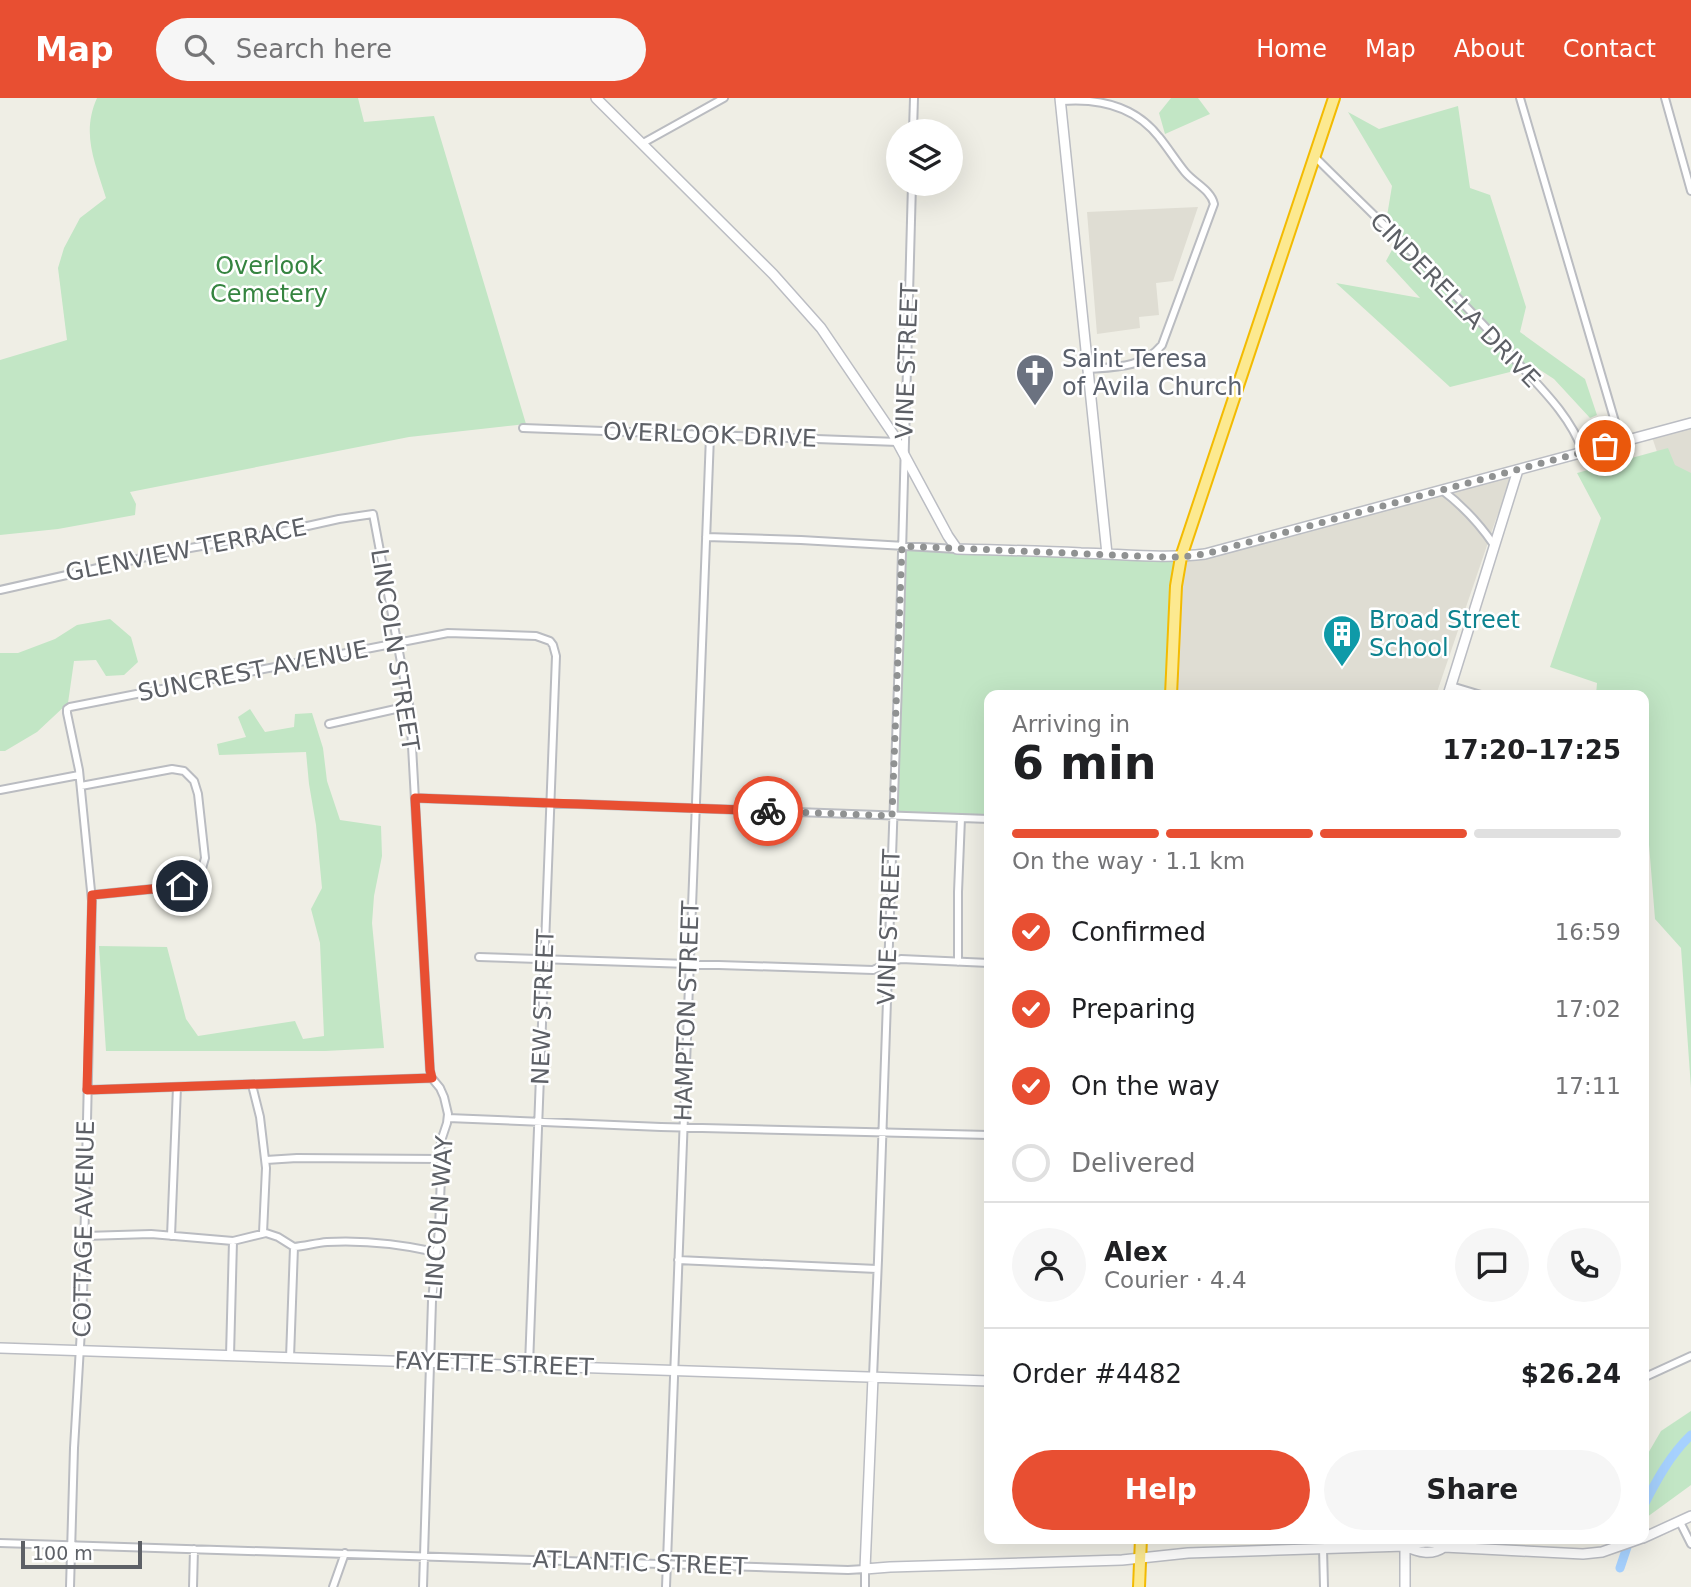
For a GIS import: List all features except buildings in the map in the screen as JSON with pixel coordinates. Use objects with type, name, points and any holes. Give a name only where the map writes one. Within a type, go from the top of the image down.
[{"type":"highway","points":[[1171,690],[1176,586],[1181,557],[1334,98]]},
{"type":"highway","points":[[1139,1587],[1141,1544]]},
{"type":"main road","points":[[596,98],[773,274],[821,328],[898,442],[957,549],[1181,557],[1205,554],[1691,423]]},
{"type":"main road","points":[[1060,100],[1107,554]]},
{"type":"main road","points":[[1450,690],[1518,470]]},
{"type":"main road","name":"FAYETTE STREET","points":[[0,1348],[984,1381]]},
{"type":"main road","name":"VINE STREET","points":[[865,1569],[873,1377]]},
{"type":"main road","name":"ATLANTIC STREET","points":[[1649,1535],[1691,1516]]},
{"type":"main road","name":"ATLANTIC STREET","points":[[865,1569],[1110,1560],[1188,1553],[1323,1549],[1382,1544]]},
{"type":"main road","points":[[1405,1544],[1405,1587]]},
{"type":"main road","name":"ATLANTIC STREET","points":[[1440,1544],[1444,1547],[1583,1554],[1602,1552],[1627,1544]]},
{"type":"street","points":[[642,144],[724,98]]},
{"type":"street","points":[[914,119],[915,98]]},
{"type":"street","points":[[1520,98],[1621,442]]},
{"type":"street","points":[[1665,98],[1691,191]]},
{"type":"street","points":[[1060,100],[1099,102],[1135,115],[1159,136],[1188,176],[1210,194],[1214,204],[1162,345],[1155,354],[1130,365],[1087,369]]},
{"type":"street","name":"CINDERELLA DRIVE","points":[[1315,157],[1483,323],[1553,402],[1577,435],[1583,452]]},
{"type":"street","name":"VINE STREET","points":[[873,1377],[912,196]]},
{"type":"street","name":"OVERLOOK DRIVE","points":[[523,428],[898,442]]},
{"type":"street","name":"HAMPTON STREET","points":[[666,1587],[710,436]]},
{"type":"street","points":[[1442,490],[1475,519],[1494,545]]},
{"type":"street","name":"GLENVIEW TERRACE","points":[[0,590],[173,551],[373,514]]},
{"type":"street","name":"LINCOLN STREET","points":[[373,514],[409,706],[432,1078]]},
{"type":"street","points":[[706,537],[957,549]]},
{"type":"street","name":"SUNCREST AVENUE","points":[[70,706],[447,633],[537,636],[551,641],[555,649]]},
{"type":"street","name":"NEW STREET","points":[[528,1366],[555,649]]},
{"type":"street","name":"COTTAGE AVENUE","points":[[70,706],[67,713],[79,775],[92,895],[85,1236],[70,1587]]},
{"type":"street","points":[[329,724],[409,706]]},
{"type":"street","points":[[80,786],[172,769],[184,771],[194,781],[198,794],[205,858],[201,872],[194,879],[182,886],[92,895]]},
{"type":"street","points":[[0,790],[79,775]]},
{"type":"street","points":[[415,798],[984,819]]},
{"type":"street","points":[[958,962],[961,818]]},
{"type":"street","points":[[479,957],[873,970],[901,960],[984,963]]},
{"type":"street","points":[[87,1090],[432,1078]]},
{"type":"street","name":"LINCOLN WAY","points":[[430,1363],[432,1301],[439,1229],[441,1141],[448,1118],[444,1097],[432,1078]]},
{"type":"street","points":[[252,1085],[266,1160],[263,1233]]},
{"type":"street","points":[[171,1236],[177,1087]]},
{"type":"street","points":[[448,1118],[683,1128],[984,1135]]},
{"type":"street","points":[[266,1160],[440,1159]]},
{"type":"street","points":[[85,1236],[151,1234],[233,1241],[263,1233],[273,1235],[294,1247],[329,1242],[373,1242],[436,1252]]},
{"type":"street","points":[[230,1356],[233,1241]]},
{"type":"street","points":[[290,1358],[294,1247]]},
{"type":"street","points":[[678,1260],[877,1269]]},
{"type":"street","points":[[1649,1375],[1691,1356]]},
{"type":"street","points":[[423,1587],[430,1363]]},
{"type":"street","points":[[1680,1522],[1691,1544]]},
{"type":"street","name":"ATLANTIC STREET","points":[[0,1543],[865,1569]]},
{"type":"street","points":[[193,1587],[194,1549]]},
{"type":"street","points":[[1323,1549],[1324,1587]]},
{"type":"street","points":[[333,1587],[345,1553]]},
{"type":"street","name":"VINE STREET","points":[[864,1587],[865,1569]]},
{"type":"shaded area","points":[[1198,207],[1173,281],[1156,283],[1159,315],[1139,317],[1140,328],[1097,334],[1087,212]]},
{"type":"shaded area","points":[[1691,423],[1691,553],[1651,434]]},
{"type":"shaded area","points":[[1518,470],[1496,519],[1438,690],[1171,690],[1181,557]]},
{"type":"green space","name":"Overlook Cemetery","points":[[97,98],[358,98],[364,122],[434,116],[526,424],[409,437],[130,492],[136,504],[135,515],[58,529],[0,535],[0,360],[67,340],[58,268],[64,248],[80,218],[106,198],[91,148],[90,124]]},
{"type":"green space","points":[[1171,98],[1198,98],[1210,114],[1165,134],[1159,113]]},
{"type":"green space","points":[[1458,106],[1470,188],[1490,195],[1526,307],[1520,332],[1585,379],[1597,415],[1590,418],[1554,379],[1534,366],[1450,387],[1336,283],[1420,298],[1386,261],[1400,235],[1387,216],[1392,186],[1348,112],[1379,129]]},
{"type":"green space","points":[[1668,448],[1675,465],[1691,473],[1691,1088],[1681,948],[1655,919],[1649,845],[1649,690],[1596,690],[1597,683],[1550,667],[1601,518],[1577,473]]},
{"type":"green space","points":[[902,546],[1181,557],[1171,690],[984,690],[984,819],[893,815]]},
{"type":"green space","points":[[110,619],[131,637],[138,662],[124,675],[106,676],[96,660],[74,661],[68,703],[37,732],[5,751],[0,751],[0,653],[18,653],[55,639],[77,625]]},
{"type":"green space","points":[[250,709],[265,732],[294,727],[295,714],[312,713],[323,748],[327,781],[340,820],[381,826],[382,856],[372,923],[384,1048],[325,1051],[106,1051],[99,946],[167,947],[186,1019],[198,1036],[295,1021],[303,1039],[324,1036],[320,943],[311,909],[322,888],[306,752],[219,755],[217,744],[246,737],[238,717]]},
{"type":"green space","points":[[1691,1411],[1691,1485],[1649,1516],[1649,1452],[1661,1431]]},
{"type":"waterway","points":[[1649,1495],[1670,1460],[1691,1435]]},
{"type":"waterway","points":[[1620,1568],[1628,1544]]},
{"type":"way so far","points":[[768,811],[892,816],[902,546],[1160,557],[1205,554],[1605,446]]},
{"type":"place","name":"Saint Teresa of Avila Church","points":[[1035,407]]},
{"type":"place","name":"Broad Street School","points":[[1342,668]]},
{"type":"route","points":[[182,886],[92,895],[87,1090],[432,1078],[415,798],[768,811]]}]
